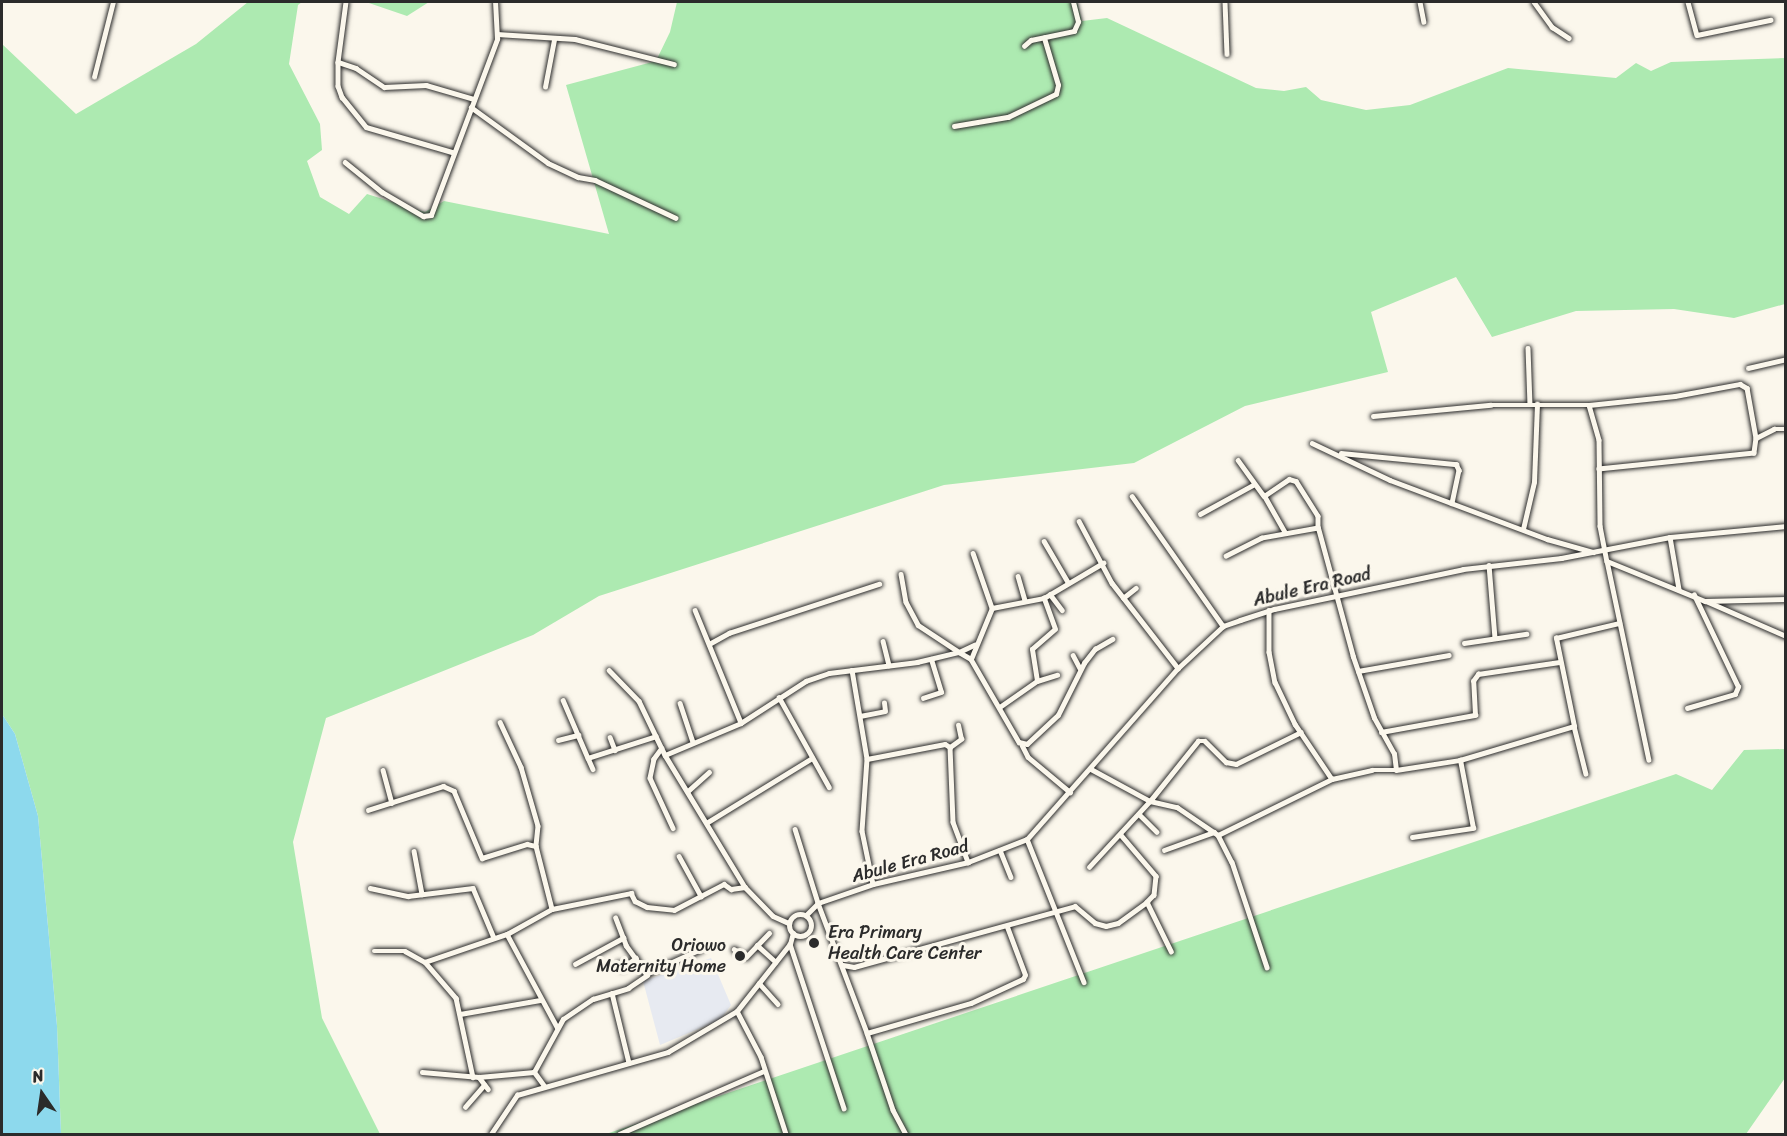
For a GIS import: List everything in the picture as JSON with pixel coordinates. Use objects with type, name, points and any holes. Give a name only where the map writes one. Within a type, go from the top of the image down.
[{"type":"street","points":[[94,77],[113,2]]},
{"type":"street","points":[[346,2],[338,62],[338,86],[363,124],[452,152]]},
{"type":"street","points":[[345,162],[382,192],[427,216],[474,99],[497,34],[495,2]]},
{"type":"street","points":[[1023,46],[1074,31],[1078,22],[1073,2]]},
{"type":"street","points":[[1225,2],[1227,54]]},
{"type":"street","points":[[1420,2],[1424,22]]},
{"type":"street","points":[[1534,2],[1552,27],[1569,38]]},
{"type":"street","points":[[1688,2],[1696,35],[1770,20]]},
{"type":"street","points":[[497,34],[554,40],[575,39],[674,64]]},
{"type":"street","points":[[954,126],[1008,117],[1056,94],[1058,85],[1044,38]]},
{"type":"street","points":[[545,87],[554,40]]},
{"type":"street","points":[[338,62],[357,68],[384,87],[426,86],[474,99]]},
{"type":"street","points":[[471,106],[548,163],[579,177],[595,180],[676,218]]},
{"type":"street","points":[[1528,348],[1530,404]]},
{"type":"street","points":[[1748,368],[1785,359]]},
{"type":"street","points":[[1373,416],[1530,404],[1589,405],[1676,396],[1740,384],[1747,388],[1757,451],[1751,454],[1599,468]]},
{"type":"street","points":[[1523,529],[1534,482],[1537,404]]},
{"type":"street","points":[[1589,405],[1597,427],[1605,550],[1649,760]]},
{"type":"street","points":[[1755,438],[1774,429],[1785,429]]},
{"type":"street","points":[[1312,443],[1340,453],[1456,464],[1459,471],[1452,503]]},
{"type":"street","points":[[1340,453],[1361,469],[1523,529],[1594,552]]},
{"type":"street","points":[[1238,460],[1253,485],[1264,496],[1285,533]]},
{"type":"street","points":[[1264,496],[1293,479],[1318,516],[1318,528],[1358,671],[1381,732],[1394,754],[1396,770]]},
{"type":"street","points":[[1200,514],[1253,485]]},
{"type":"street","points":[[1132,496],[1223,626]]},
{"type":"street","points":[[1079,520],[1123,598],[1178,668]]},
{"type":"street","name":"Abule Era Road","points":[[789,923],[796,915],[806,915],[818,903],[873,884],[968,862],[1027,839],[1178,668],[1223,626],[1269,610],[1489,565],[1594,552],[1670,537],[1785,526]]},
{"type":"street","points":[[1226,556],[1262,538],[1318,528]]},
{"type":"street","points":[[1670,537],[1679,589]]},
{"type":"street","points":[[1044,541],[1068,582]]},
{"type":"street","points":[[971,659],[974,645],[992,608],[973,554]]},
{"type":"street","points":[[1607,561],[1694,595],[1785,636]]},
{"type":"street","points":[[992,608],[1044,598],[1103,563]]},
{"type":"street","points":[[1489,565],[1496,638]]},
{"type":"street","points":[[901,574],[911,617],[926,632],[971,659],[1001,706],[1028,757],[1070,792]]},
{"type":"street","points":[[1018,576],[1025,601]]},
{"type":"street","points":[[709,644],[729,633],[879,584]]},
{"type":"street","points":[[1123,598],[1136,588]]},
{"type":"street","points":[[1050,594],[1062,610]]},
{"type":"street","points":[[1687,708],[1735,694],[1738,687],[1694,595]]},
{"type":"street","points":[[1037,681],[1032,649],[1055,629],[1044,598]]},
{"type":"street","points":[[1704,601],[1785,599]]},
{"type":"street","points":[[695,610],[741,723]]},
{"type":"street","points":[[1269,610],[1269,652],[1275,682],[1301,732],[1332,779]]},
{"type":"street","points":[[1586,774],[1559,662],[1556,638],[1619,623]]},
{"type":"street","points":[[1464,643],[1526,634]]},
{"type":"street","points":[[1022,744],[1058,715],[1080,668],[1095,649],[1112,639]]},
{"type":"street","points":[[883,641],[889,666]]},
{"type":"street","points":[[665,755],[741,723],[806,681],[852,670],[931,659],[959,652],[974,645]]},
{"type":"street","points":[[1073,655],[1080,668]]},
{"type":"street","points":[[1358,671],[1449,655]]},
{"type":"street","points":[[923,698],[941,692],[931,659]]},
{"type":"street","points":[[1381,732],[1468,719],[1478,710],[1473,681],[1478,674],[1559,662]]},
{"type":"street","points":[[491,1134],[517,1095],[668,1052],[737,1011],[790,944],[793,933],[789,923],[773,916],[745,887],[708,822],[665,755],[639,701],[609,670]]},
{"type":"street","points":[[852,670],[867,759],[862,831],[873,884]]},
{"type":"street","points":[[1001,706],[1037,681],[1057,675]]},
{"type":"street","points":[[779,697],[812,758],[818,761],[829,787]]},
{"type":"street","points":[[563,700],[592,770]]},
{"type":"street","points":[[680,703],[693,742]]},
{"type":"street","points":[[860,716],[885,711],[884,703]]},
{"type":"street","points":[[500,722],[515,750],[538,826],[536,846],[552,909]]},
{"type":"street","points":[[950,747],[961,739],[958,725]]},
{"type":"street","points":[[1164,850],[1216,833],[1332,779],[1371,770],[1396,770],[1460,760],[1574,726]]},
{"type":"street","points":[[1089,867],[1121,835],[1198,741],[1205,741],[1226,762],[1236,764],[1301,732]]},
{"type":"street","points":[[558,740],[578,735]]},
{"type":"street","points":[[588,758],[656,736]]},
{"type":"street","points":[[610,737],[615,750]]},
{"type":"street","points":[[867,759],[945,744],[950,747]]},
{"type":"street","points":[[950,747],[953,822],[968,862]]},
{"type":"street","points":[[662,748],[654,759],[650,778],[673,828]]},
{"type":"street","points":[[708,822],[812,758]]},
{"type":"street","points":[[1412,837],[1473,828],[1460,760]]},
{"type":"street","points":[[1091,769],[1150,801],[1177,807],[1216,833],[1232,862],[1267,967]]},
{"type":"street","points":[[383,770],[392,803]]},
{"type":"street","points":[[688,791],[709,772]]},
{"type":"street","points":[[368,810],[443,786],[458,796],[482,858],[527,844],[536,846]]},
{"type":"street","points":[[1139,814],[1157,832]]},
{"type":"street","points":[[795,830],[818,903],[843,965],[893,1110],[906,1134]]},
{"type":"street","points":[[843,965],[854,967],[1078,906],[1095,923],[1106,926],[1118,923],[1154,895],[1155,876],[1121,835]]},
{"type":"street","points":[[1027,839],[1084,982]]},
{"type":"street","points":[[1000,850],[1011,877]]},
{"type":"street","points":[[414,851],[422,894]]},
{"type":"street","points":[[679,856],[701,896]]},
{"type":"street","points":[[425,962],[507,934],[552,909],[631,893],[635,901],[647,907],[674,910],[724,884],[731,889],[745,887]]},
{"type":"street","points":[[370,888],[408,896],[473,888],[494,938]]},
{"type":"street","points":[[1147,902],[1172,951]]},
{"type":"street","name":"Abule Era Road","points":[[793,933],[799,936],[809,932],[811,922],[806,915]]},
{"type":"street","points":[[615,918],[623,938],[648,973]]},
{"type":"street","points":[[867,1033],[971,1003],[1023,979],[1024,970],[1007,927]]},
{"type":"street","points":[[734,950],[746,957],[769,933]]},
{"type":"street","points":[[507,934],[540,1000],[557,1027]]},
{"type":"street","points":[[575,964],[623,938]]},
{"type":"street","points":[[790,944],[844,1108]]},
{"type":"street","points":[[757,945],[776,962]]},
{"type":"street","points":[[534,1072],[557,1027],[576,1008],[612,993],[648,973],[701,949]]},
{"type":"street","points":[[374,951],[405,951],[425,962],[450,988],[460,1014],[476,1077],[486,1087],[465,1107]]},
{"type":"street","points":[[619,963],[622,968],[636,958]]},
{"type":"street","points":[[848,979],[854,967]]},
{"type":"street","points":[[759,983],[778,1004]]},
{"type":"street","points":[[612,993],[629,1063]]},
{"type":"street","points":[[460,1014],[540,1000]]},
{"type":"street","points":[[737,1011],[762,1057],[764,1071],[786,1134]]},
{"type":"street","points":[[619,1134],[665,1118],[764,1071]]},
{"type":"street","points":[[422,1072],[476,1077],[534,1072]]},
{"type":"street","points":[[534,1072],[544,1086]]},
{"type":"shaded area","points":[[711,958],[731,1005],[720,1020],[660,1045],[643,981]]},
{"type":"green space","points":[[248,2],[302,2],[298,5],[289,64],[320,124],[322,150],[307,161],[320,197],[349,214],[367,194],[425,212],[444,201],[609,234],[566,85],[656,61],[670,32],[677,2],[1077,2],[1082,21],[1107,18],[1256,88],[1284,91],[1306,87],[1321,100],[1366,110],[1410,105],[1508,68],[1616,78],[1636,63],[1651,71],[1671,62],[1785,58],[1785,304],[1734,318],[1674,309],[1576,311],[1492,337],[1456,277],[1371,312],[1388,372],[1245,406],[1134,463],[944,485],[599,596],[533,635],[326,718],[293,842],[322,1018],[380,1134],[61,1134],[57,1026],[38,816],[15,734],[2,714],[2,44],[76,114],[196,44]]},
{"type":"green space","points":[[366,2],[429,2],[407,16]]},
{"type":"green space","points":[[1785,749],[1785,1078],[1746,1134],[606,1134],[1676,774],[1712,790],[1744,750]]},
{"type":"water","points":[[2,714],[15,734],[38,816],[57,1026],[61,1134],[2,1134]]},
{"type":"place","name":"Era Primary Health Care Center","points":[[814,943]]},
{"type":"place","name":"Oriowo Maternity Home","points":[[740,956]]}]
